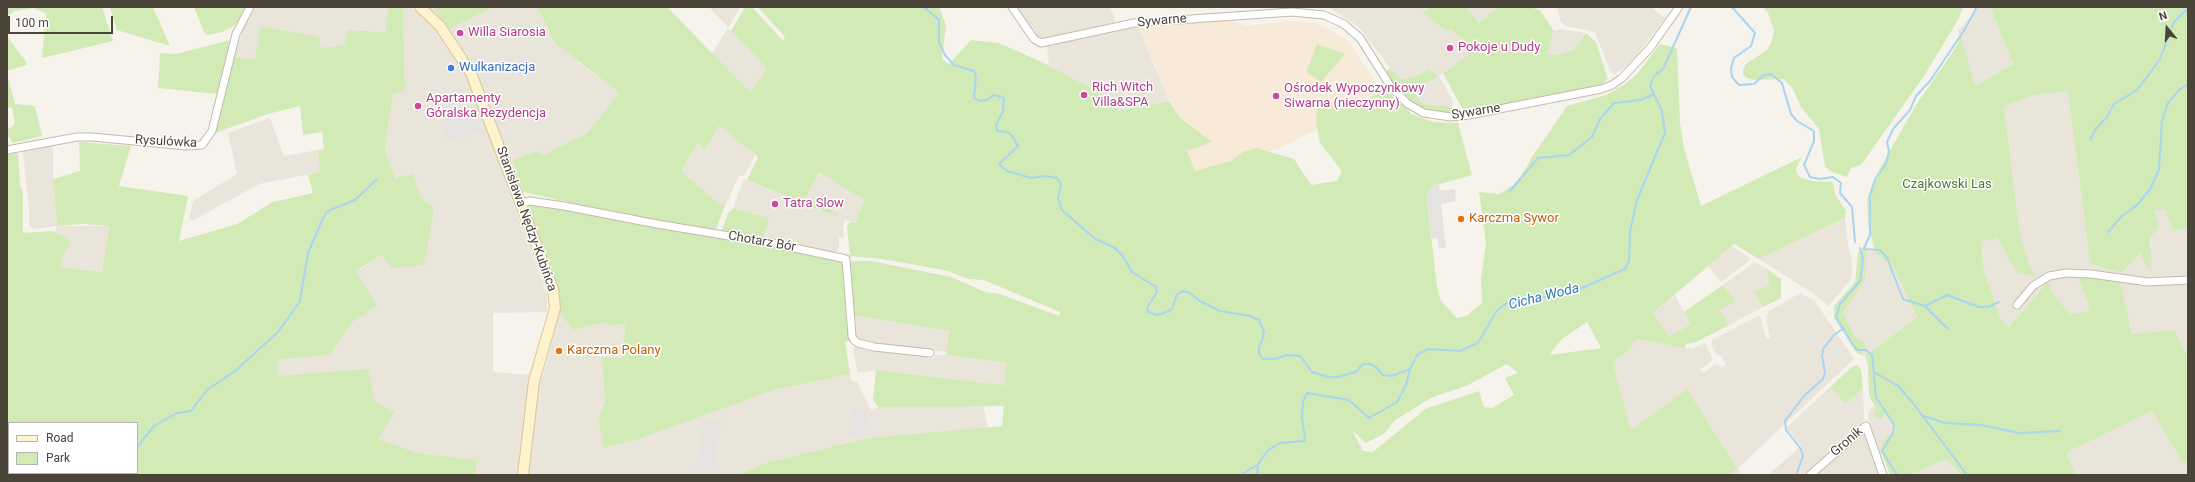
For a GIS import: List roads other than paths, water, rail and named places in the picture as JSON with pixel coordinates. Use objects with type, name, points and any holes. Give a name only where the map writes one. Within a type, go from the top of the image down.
[{"type":"street","name":"Rysulówka","points":[[7,150],[77,137],[92,137],[187,146],[202,145],[212,131],[236,34],[250,7]]},
{"type":"street","name":"Stanisława Nędzy-Kubińca","points":[[420,7],[440,26],[471,73],[553,289],[555,308],[534,381],[523,475]]},
{"type":"street","name":"Sywarne","points":[[1012,7],[1034,39],[1041,43],[1134,23],[1292,10],[1324,15],[1344,24],[1360,38],[1391,87],[1401,98],[1424,113],[1451,117],[1601,89],[1612,84],[1622,78],[1650,48],[1679,7]]},
{"type":"street","name":"Chotarz Bór","points":[[521,203],[530,201],[564,206],[657,224],[771,243],[846,259],[852,336],[854,340],[858,343],[874,346],[930,353]]},
{"type":"street","points":[[2017,305],[2033,286],[2048,276],[2066,273],[2091,274],[2148,282],[2188,280]]},
{"type":"street","name":"Gronik","points":[[1810,475],[1866,426],[1883,475]]},
{"type":"waterway","points":[[924,7],[939,20],[939,42],[945,55],[954,65],[974,71],[976,76],[974,98],[979,101],[987,100],[994,95],[1004,98],[1003,111],[996,125],[997,131],[1008,132],[1018,146],[999,164],[1007,171],[1031,178],[1046,176],[1057,178],[1061,184],[1058,199],[1062,210],[1094,238],[1115,248],[1122,255],[1132,272],[1156,287],[1157,292],[1148,306],[1147,311],[1156,315],[1172,309],[1177,294],[1183,291],[1190,293],[1200,301],[1220,311],[1250,316],[1259,320],[1264,332],[1259,347],[1259,354],[1263,359],[1275,359],[1287,355],[1300,356],[1312,372],[1328,377],[1337,377],[1356,372],[1363,364],[1370,364],[1376,367],[1383,375],[1392,376],[1410,369]]},
{"type":"waterway","name":"Cicha Woda","points":[[1257,475],[1258,464],[1268,450],[1280,443],[1304,441],[1302,417],[1303,402],[1307,393],[1349,400],[1369,418],[1397,402],[1406,385],[1410,369],[1418,354],[1428,349],[1460,351],[1478,343],[1496,312],[1505,304],[1573,292],[1625,269],[1629,261],[1630,232],[1637,200],[1665,133],[1662,111],[1650,86],[1654,76],[1663,69],[1691,7]]},
{"type":"waterway","points":[[1732,7],[1755,33],[1751,46],[1734,58],[1731,68],[1732,77],[1739,85],[1754,84],[1764,75],[1771,74],[1782,83],[1791,114],[1797,121],[1814,131],[1814,141],[1804,165],[1810,177],[1820,179],[1833,177],[1841,183],[1840,193],[1852,207],[1855,242]]},
{"type":"waterway","points":[[1864,248],[1870,235],[1870,196],[1875,179],[1886,164],[1889,151],[1887,142],[1893,129],[1910,110],[1916,96],[1930,81],[1965,29],[1977,7]]},
{"type":"waterway","points":[[2090,140],[2095,130],[2107,117],[2114,104],[2137,90],[2144,81],[2160,59],[2174,22],[2188,8]]},
{"type":"waterway","points":[[2108,232],[2121,217],[2137,205],[2151,188],[2159,169],[2162,121],[2168,103],[2180,89],[2188,84]]},
{"type":"waterway","points":[[1509,192],[1538,158],[1569,155],[1592,137],[1600,119],[1614,103],[1640,100],[1653,95]]},
{"type":"waterway","points":[[138,446],[154,426],[177,413],[191,411],[207,390],[235,371],[278,332],[300,301],[308,253],[325,214],[328,211],[355,200],[377,179]]},
{"type":"waterway","points":[[1860,248],[1863,259],[1860,281],[1840,304],[1836,317],[1853,345],[1858,350],[1866,350],[1872,355],[1876,397],[1894,425],[1893,433],[1882,451],[1897,475]]},
{"type":"waterway","points":[[1863,249],[1880,250],[1887,258],[1903,299],[1925,306],[1948,329]]},
{"type":"waterway","points":[[1925,306],[1947,295],[1979,307],[1988,307],[1999,302]]},
{"type":"waterway","points":[[1796,475],[1803,456],[1801,449],[1786,430],[1785,421],[1804,396],[1823,379],[1825,372],[1822,356],[1823,349],[1834,335],[1844,328]]},
{"type":"waterway","points":[[1874,372],[1898,386],[1913,403],[1967,475]]},
{"type":"waterway","points":[[1921,415],[1945,423],[1981,425],[2019,433],[2060,431]]},
{"type":"waterway","points":[[1241,475],[1258,464]]},
{"type":"place","name":"Willa Siarosia","points":[[460,33]]},
{"type":"place","name":"Pokoje u Dudy","points":[[1450,48]]},
{"type":"place","name":"Wulkanizacja","points":[[451,68]]},
{"type":"place","name":"Rich Witch Villa&SPA","points":[[1084,95]]},
{"type":"place","name":"Ośrodek Wypoczynkowy Siwarna (nieczynny)","points":[[1276,96]]},
{"type":"place","name":"Apartamenty Góralska Rezydencja","points":[[418,106]]},
{"type":"place","name":"Tatra Slow","points":[[775,204]]},
{"type":"place","name":"Karczma Sywor","points":[[1461,219]]},
{"type":"place","name":"Karczma Polany","points":[[559,351]]},
{"type":"park label","name":"Czajkowski Las","points":[[1947,185]]}]
